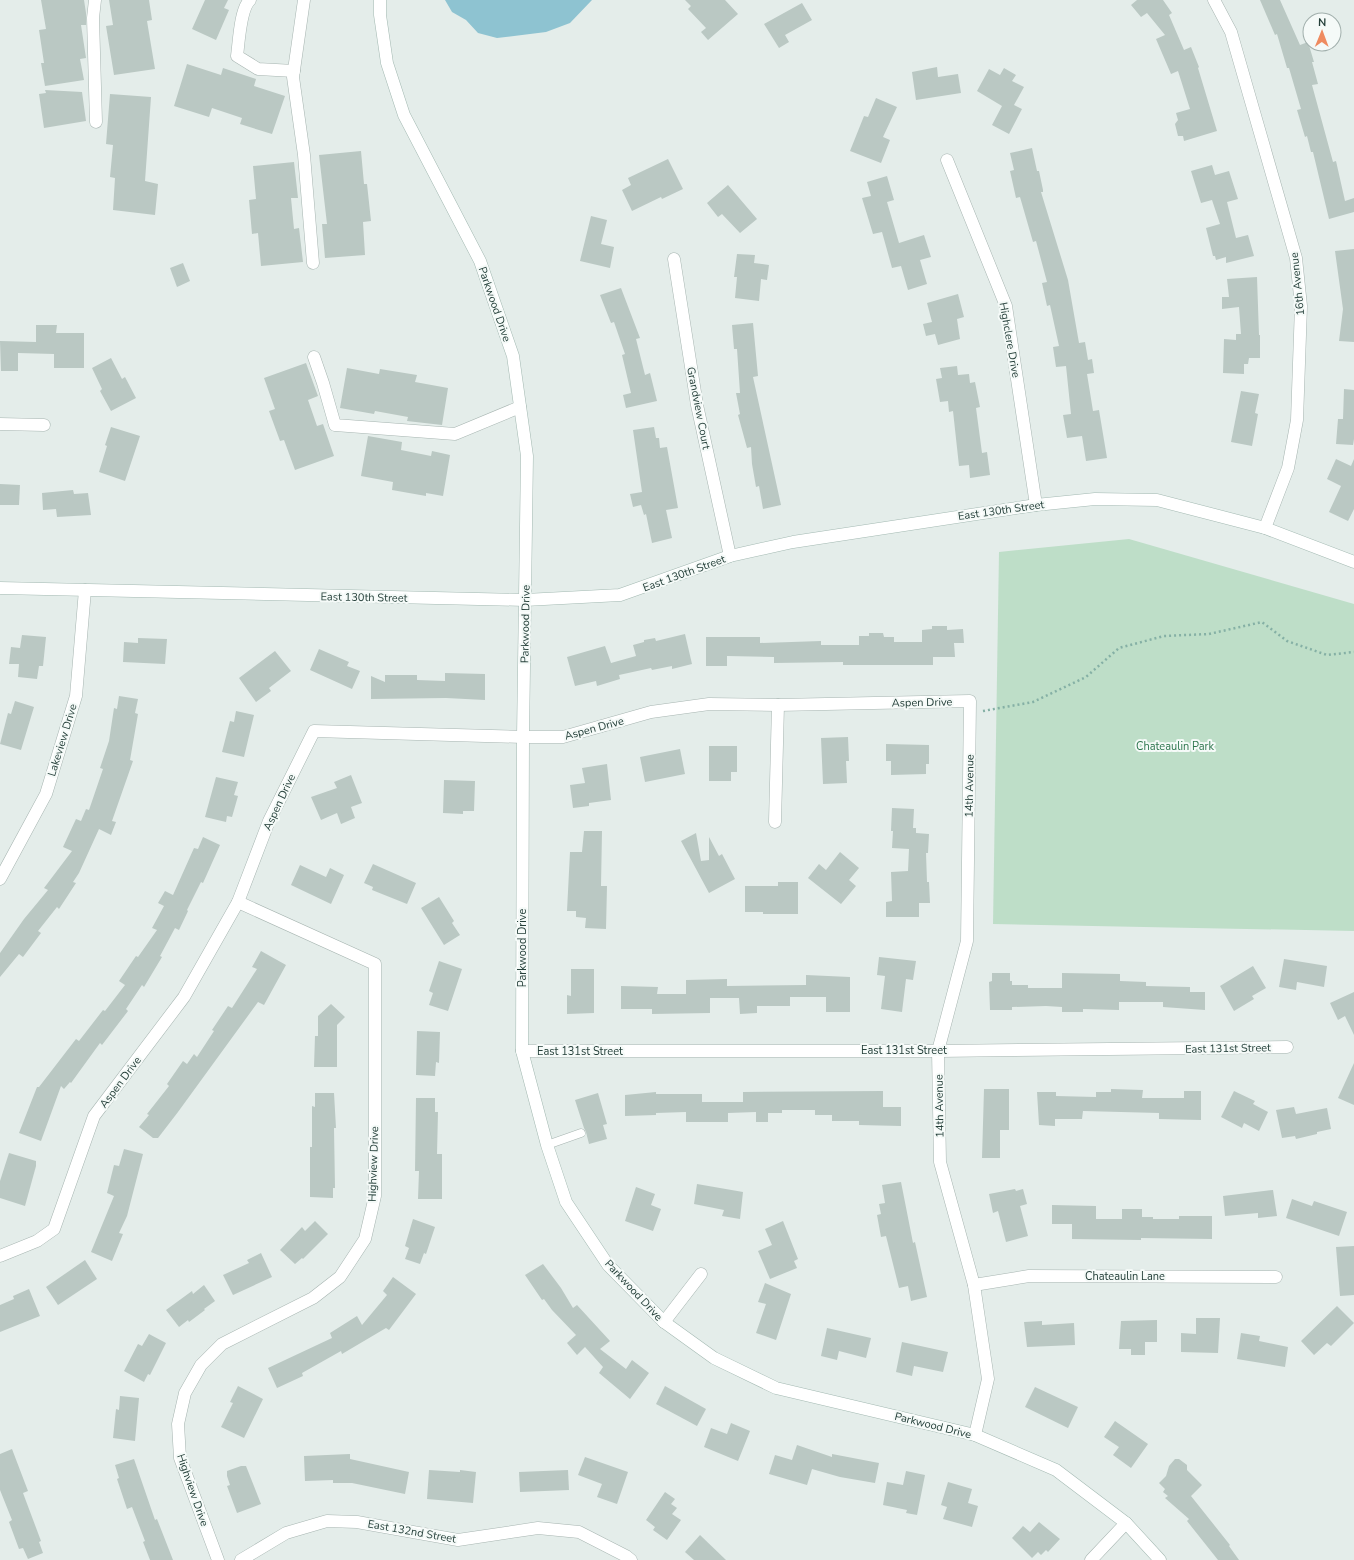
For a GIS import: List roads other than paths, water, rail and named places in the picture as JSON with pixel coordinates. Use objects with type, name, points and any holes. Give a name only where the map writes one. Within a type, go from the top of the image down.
[{"type":"street","points":[[95,0],[93,18],[96,122]]},
{"type":"street","points":[[250,0],[247,3],[242,21],[237,56],[258,69],[294,71]]},
{"type":"street","points":[[304,0],[293,78],[304,155],[313,263]]},
{"type":"street","name":"Parkwood Drive","points":[[380,0],[380,15],[388,63],[404,115],[480,261],[513,356],[527,456],[523,737],[522,1050],[547,1145],[566,1202],[608,1265],[664,1322],[714,1358],[776,1388],[975,1435],[1056,1470],[1126,1523],[1160,1560]]},
{"type":"street","name":"16th Avenue","points":[[1214,0],[1232,32],[1297,265],[1301,306],[1297,420],[1288,468],[1266,528]]},
{"type":"street","name":"Highclere Drive","points":[[948,160],[1006,306],[1036,505]]},
{"type":"street","name":"Grandview Court","points":[[674,259],[697,406],[730,556]]},
{"type":"street","points":[[314,357],[335,425],[455,434],[520,407]]},
{"type":"street","points":[[0,424],[44,425]]},
{"type":"street","name":"East 130th Street","points":[[0,588],[525,600],[625,594],[730,556],[793,542],[1036,505],[1095,499],[1157,500],[1266,528],[1354,562]]},
{"type":"street","name":"Lakeview Drive","points":[[0,879],[46,794],[76,696],[85,590]]},
{"type":"street","name":"Aspen Drive","points":[[0,1256],[37,1241],[54,1229],[94,1116],[184,998],[238,902],[269,821],[314,731],[564,737],[652,712],[709,704],[970,707]]},
{"type":"street","points":[[775,822],[778,705]]},
{"type":"street","name":"14th Avenue","points":[[970,707],[967,941],[938,1051],[940,1162],[974,1285],[988,1379],[975,1435]]},
{"type":"street","name":"Highview Drive","points":[[218,1560],[180,1458],[178,1424],[185,1392],[201,1365],[222,1344],[314,1298],[340,1277],[365,1239],[375,1196],[375,964],[238,902]]},
{"type":"street","name":"East 131st Street","points":[[522,1050],[938,1051],[1287,1047]]},
{"type":"street","points":[[664,1322],[701,1274]]},
{"type":"street","name":"Chateaulin Lane","points":[[974,1285],[1029,1276],[1276,1277]]},
{"type":"street","name":"East 132nd Street","points":[[241,1560],[286,1533],[327,1521],[357,1522],[458,1540],[538,1528],[579,1532],[631,1560]]},
{"type":"street","points":[[1091,1560],[1126,1523]]},
{"type":"lane","points":[[547,1145],[581,1133]]},
{"type":"water","points":[[445,0],[592,0],[570,23],[546,32],[497,38],[478,33],[466,20],[452,12]]},
{"type":"park label","name":"Chateaulin Park","points":[[1175,746]]}]
